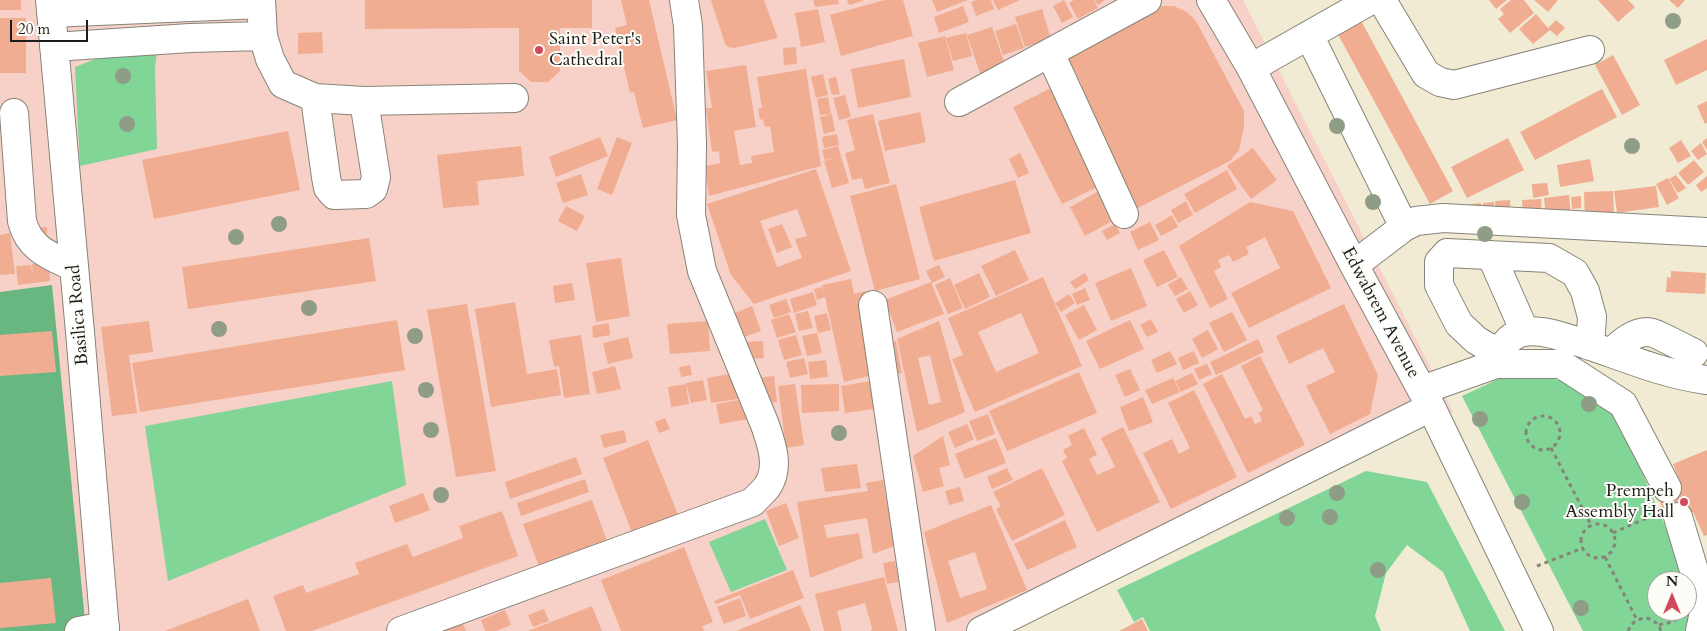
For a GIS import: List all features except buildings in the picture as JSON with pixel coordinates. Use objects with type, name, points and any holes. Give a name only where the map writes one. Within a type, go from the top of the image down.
[{"type":"street","points":[[401,631],[753,502],[767,487],[774,471],[772,448],[765,425],[702,271],[691,215],[692,144],[689,46],[684,0]]},
{"type":"street","points":[[959,102],[1147,0]]},
{"type":"street","name":"Edwabrem Avenue","points":[[1212,0],[1251,68],[1426,399],[1539,631]]},
{"type":"street","points":[[1251,68],[1372,0],[1383,2],[1426,74],[1447,84],[1454,85],[1590,50]]},
{"type":"street","points":[[50,6],[261,2],[263,36],[270,59],[283,84],[315,98],[364,101],[514,98]]},
{"type":"street","name":"Basilica Road","points":[[50,6],[105,629]]},
{"type":"street","points":[[1309,35],[1404,228]]},
{"type":"street","points":[[54,47],[190,38],[263,36]]},
{"type":"street","points":[[1050,52],[1124,214]]},
{"type":"street","points":[[315,98],[328,188],[334,196],[366,194],[373,189],[376,177],[364,101]]},
{"type":"street","points":[[14,113],[11,222],[25,232],[42,252],[74,267]]},
{"type":"street","points":[[1354,265],[1404,228],[1416,222],[1443,218],[1707,232]]},
{"type":"street","points":[[1497,359],[1459,324],[1439,285],[1439,262],[1447,254],[1548,258],[1575,273],[1585,291],[1601,349]]},
{"type":"street","points":[[1491,255],[1525,332]]},
{"type":"street","points":[[874,306],[921,631]]},
{"type":"street","points":[[1497,359],[1504,344],[1517,334],[1525,332],[1556,334],[1682,377],[1707,380]]},
{"type":"street","points":[[1601,349],[1619,345],[1633,335],[1649,332],[1694,353]]},
{"type":"street","points":[[981,631],[1426,399],[1497,359],[1561,364],[1623,404],[1667,488]]},
{"type":"street","points":[[1666,516],[1705,607],[1700,631]]},
{"type":"street","points":[[79,631],[105,629]]},
{"type":"path","points":[[1542,416],[1549,418],[1555,422],[1559,429],[1559,436],[1551,448],[1544,450],[1536,449],[1526,438],[1526,430],[1534,418],[1542,416]]},
{"type":"path","points":[[1551,448],[1591,525]]},
{"type":"path","points":[[1613,533],[1666,516]]},
{"type":"path","points":[[1599,524],[1606,526],[1613,533],[1615,545],[1605,557],[1597,558],[1590,556],[1583,548],[1581,536],[1591,525],[1599,524]]},
{"type":"path","points":[[1512,576],[1583,548]]},
{"type":"path","points":[[1605,557],[1637,620]]},
{"type":"path","points":[[1628,631],[1632,623],[1646,618],[1654,620],[1662,631]]},
{"type":"shaded area","points":[[0,0],[1243,0],[1453,412],[1005,631],[0,631]]},
{"type":"green space","points":[[157,49],[155,69],[157,149],[80,166],[75,67],[116,51]]},
{"type":"green space","points":[[52,285],[86,631],[0,631],[0,292]]},
{"type":"green space","points":[[1534,374],[1562,381],[1616,411],[1684,571],[1647,571],[1647,621],[1691,621],[1691,631],[1583,631],[1462,396],[1505,376]]},
{"type":"green space","points":[[392,381],[406,485],[168,581],[145,426]]},
{"type":"green space","points":[[1366,471],[1427,482],[1505,631],[1470,631],[1443,572],[1407,545],[1386,573],[1375,616],[1381,631],[1150,631],[1143,617],[1134,622],[1117,590]]},
{"type":"green space","points":[[765,519],[787,570],[731,592],[709,542]]},
{"type":"place","name":"Saint Peter's Cathedral","points":[[539,50]]},
{"type":"place","name":"Prempeh Assembly Hall","points":[[1684,502]]}]
